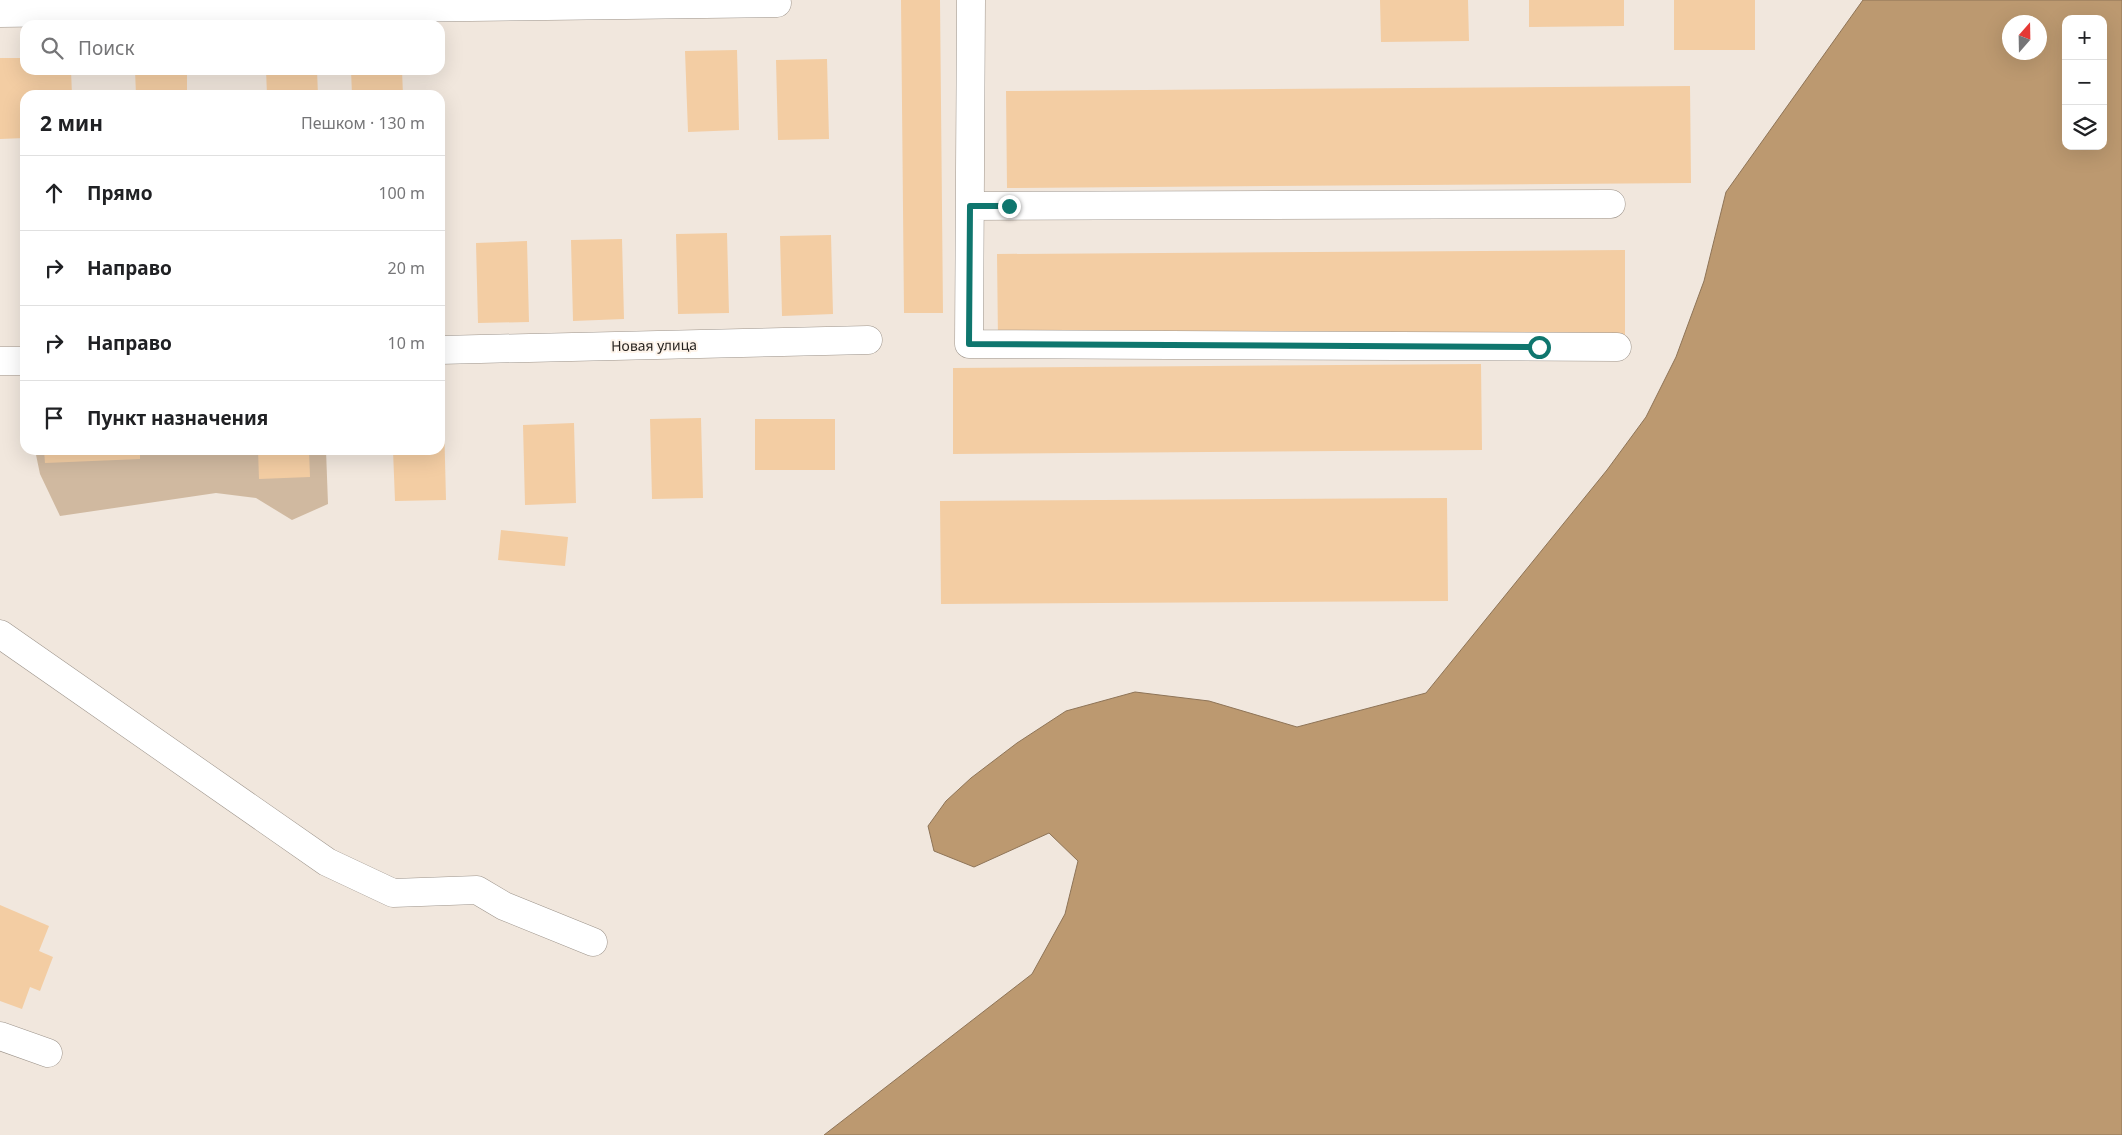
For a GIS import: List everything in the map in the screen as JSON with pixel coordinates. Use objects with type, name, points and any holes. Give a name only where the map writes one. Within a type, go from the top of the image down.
[{"type":"street","points":[[971,0],[969,344],[1617,348]]},
{"type":"street","points":[[0,12],[777,3]]},
{"type":"street","points":[[970,206],[1611,204]]},
{"type":"street","name":"Новая улица","points":[[445,350],[868,340]]},
{"type":"street","points":[[0,361],[20,361]]},
{"type":"street","points":[[0,634],[327,862],[393,893],[477,890],[504,906],[593,942]]},
{"type":"street","points":[[0,1036],[48,1053]]},
{"type":"shaded area","points":[[1863,0],[2122,0],[2122,1135],[824,1135],[1032,974],[1065,914],[1078,861],[1049,833],[974,867],[934,851],[928,826],[946,801],[971,778],[1017,743],[1066,711],[1135,692],[1209,701],[1297,727],[1426,693],[1607,470],[1646,417],[1676,357],[1704,281],[1726,192]]},
{"type":"shaded area","points":[[36,455],[326,455],[328,504],[292,520],[256,498],[216,493],[60,516],[40,474]]},
{"type":"building","points":[[901,0],[940,0],[943,313],[904,313]]},
{"type":"building","points":[[1380,0],[1468,0],[1469,41],[1381,42]]},
{"type":"building","points":[[1529,0],[1624,0],[1624,26],[1529,27]]},
{"type":"building","points":[[1674,0],[1755,0],[1755,50],[1674,50]]},
{"type":"building","points":[[737,50],[739,130],[688,132],[685,51]]},
{"type":"building","points":[[0,58],[20,58],[20,75],[71,75],[72,90],[20,90],[20,138],[0,139]]},
{"type":"building","points":[[827,59],[829,139],[778,140],[776,60]]},
{"type":"building","points":[[135,75],[187,75],[187,90],[136,90]]},
{"type":"building","points":[[266,75],[317,75],[318,90],[267,90]]},
{"type":"building","points":[[351,75],[402,75],[403,90],[352,90]]},
{"type":"building","points":[[1690,86],[1691,183],[1007,188],[1006,91]]},
{"type":"building","points":[[727,233],[729,313],[678,314],[676,234]]},
{"type":"building","points":[[831,235],[833,314],[782,316],[780,236]]},
{"type":"building","points":[[622,239],[624,319],[573,321],[571,240]]},
{"type":"building","points":[[527,241],[529,322],[478,323],[476,243]]},
{"type":"building","points":[[1625,250],[1625,336],[998,341],[997,254]]},
{"type":"building","points":[[1481,364],[1482,450],[953,454],[953,368]]},
{"type":"building","points":[[701,418],[703,498],[652,499],[650,419]]},
{"type":"building","points":[[755,419],[835,419],[835,470],[755,470]]},
{"type":"building","points":[[574,423],[576,503],[525,505],[523,425]]},
{"type":"building","points":[[44,455],[140,455],[140,459],[45,463]]},
{"type":"building","points":[[258,455],[309,455],[310,477],[259,479]]},
{"type":"building","points":[[393,455],[445,455],[446,500],[395,501]]},
{"type":"building","points":[[1447,498],[1448,601],[941,604],[940,501]]},
{"type":"building","points":[[501,530],[568,537],[565,566],[498,560]]},
{"type":"building","points":[[0,905],[49,926],[39,951],[53,957],[40,991],[30,987],[22,1009],[0,1001]]},
{"type":"route","points":[[1009,206],[970,206],[969,344],[1539,347]]}]
